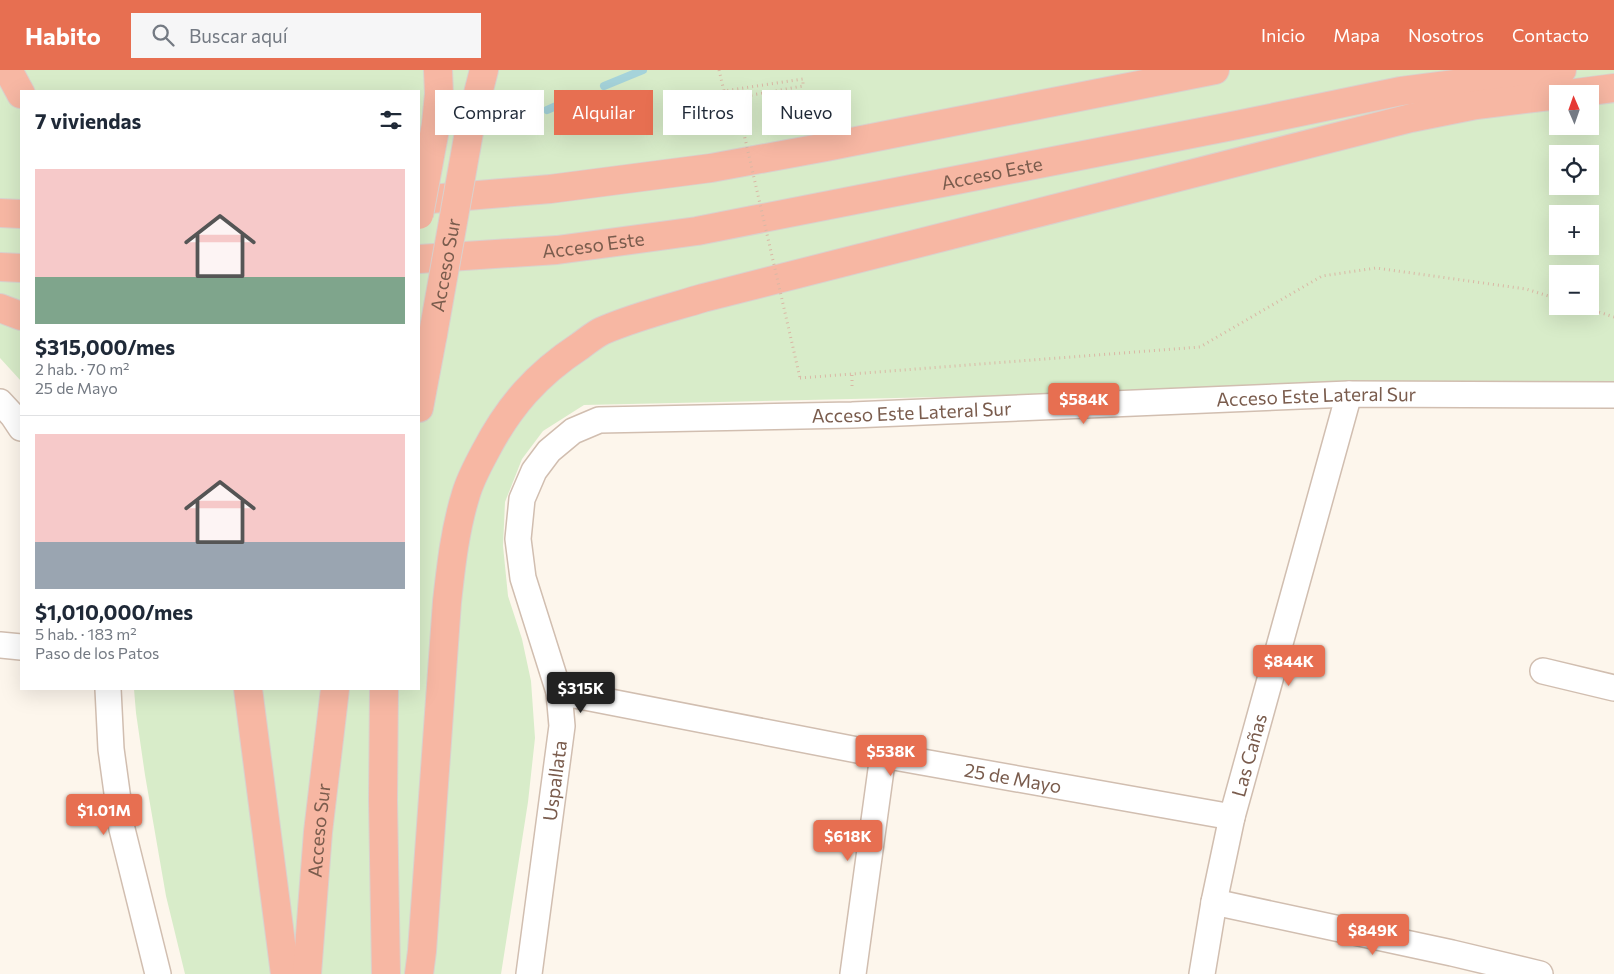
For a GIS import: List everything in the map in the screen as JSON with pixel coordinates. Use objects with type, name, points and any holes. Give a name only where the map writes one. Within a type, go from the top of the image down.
[{"type":"highway","points":[[8,70],[20,92]]},
{"type":"highway","name":"Acceso Sur","points":[[420,210],[436,124],[439,94],[438,70]]},
{"type":"highway","points":[[469,70],[470,90]]},
{"type":"highway","points":[[479,90],[484,70]]},
{"type":"highway","points":[[420,200],[550,189],[711,168],[1215,70]]},
{"type":"highway","name":"Acceso Este","points":[[420,259],[557,250],[697,231],[1228,127],[1401,91],[1562,70]]},
{"type":"highway","points":[[1599,90],[1614,88]]},
{"type":"highway","points":[[419,974],[447,602],[452,556],[460,519],[466,493],[499,425],[530,385],[560,358],[601,332],[649,314],[703,298],[1411,118],[1476,105],[1549,96]]},
{"type":"highway","name":"Acceso Sur","points":[[420,403],[469,135]]},
{"type":"highway","points":[[0,214],[20,214]]},
{"type":"highway","points":[[0,268],[20,268]]},
{"type":"highway","points":[[0,308],[20,316]]},
{"type":"highway","points":[[248,690],[285,974]]},
{"type":"highway","name":"Acceso Sur","points":[[307,974],[318,832],[335,690]]},
{"type":"highway","points":[[384,690],[383,818],[386,974]]},
{"type":"street","name":"Acceso Este Lateral Sur","points":[[549,451],[573,431],[599,420],[852,415],[1349,394],[1614,395]]},
{"type":"street","name":"Las Cañas","points":[[1202,974],[1214,902],[1232,817],[1349,394]]},
{"type":"street","points":[[0,402],[20,426]]},
{"type":"street","name":"Uspallata","points":[[529,974],[562,726],[559,692],[523,578],[518,539],[522,499],[534,471],[549,451]]},
{"type":"street","points":[[0,646],[20,648]]},
{"type":"street","points":[[1543,671],[1614,688]]},
{"type":"street","points":[[108,690],[112,749],[122,829],[158,974]]},
{"type":"street","name":"25 de Mayo","points":[[559,692],[883,755],[1232,817]]},
{"type":"street","points":[[853,974],[883,755]]},
{"type":"street","points":[[1214,902],[1450,963],[1540,974]]},
{"type":"path","points":[[719,70],[724,91],[803,79],[803,86],[684,107],[684,118],[738,108],[800,378],[1200,347],[1322,276],[1376,268],[1526,289],[1549,296]]},
{"type":"path","points":[[1599,312],[1614,317]]},
{"type":"green space","points":[[0,70],[1614,70],[1614,382],[584,405],[543,431],[522,459],[505,502],[503,546],[508,596],[522,639],[531,681],[535,738],[528,802],[501,974],[185,974],[166,896],[145,775],[134,690],[420,690],[420,90],[20,90],[20,380],[0,358]]},
{"type":"waterway","points":[[604,86],[643,70]]},
{"type":"waterway","points":[[547,110],[554,107]]}]
